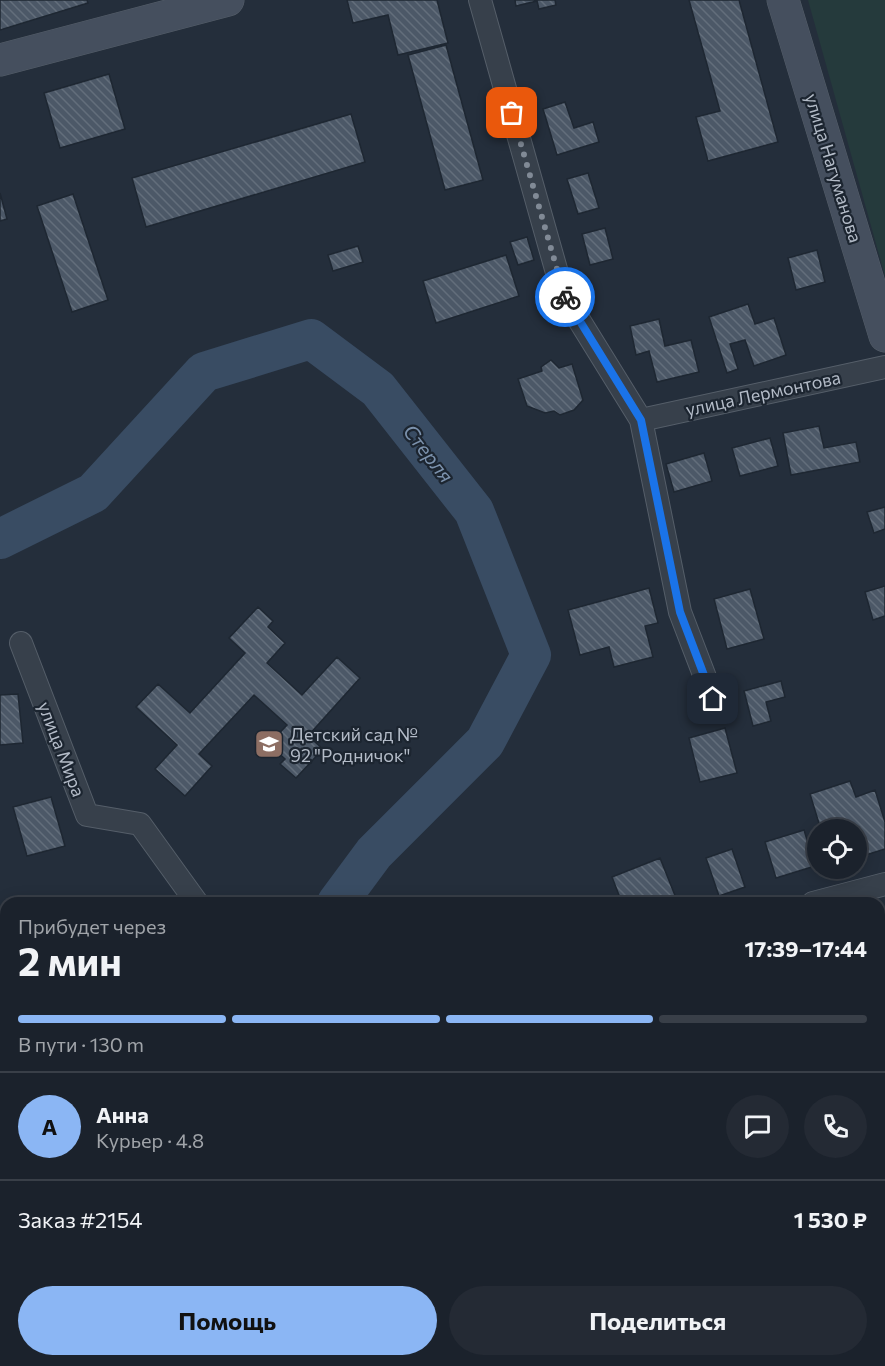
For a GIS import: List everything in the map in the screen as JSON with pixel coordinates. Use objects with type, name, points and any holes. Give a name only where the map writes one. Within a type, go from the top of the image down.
[{"type":"main road","points":[[0,60],[228,0]]},
{"type":"main road","name":"улица Нагуманова","points":[[783,0],[885,336]]},
{"type":"street","points":[[480,0],[562,294],[641,420],[680,612],[713,699]]},
{"type":"street","name":"улица Лермонтова","points":[[641,420],[885,367]]},
{"type":"street","name":"улица Мира","points":[[21,643],[87,815],[140,824],[192,897]]},
{"type":"street","points":[[836,897],[885,884]]},
{"type":"green space","points":[[808,0],[885,0],[885,276]]},
{"type":"building","points":[[0,0],[87,0],[88,3],[0,30]]},
{"type":"building","points":[[347,0],[437,0],[448,43],[398,55],[388,15],[353,23]]},
{"type":"building","points":[[515,0],[555,0],[556,5],[539,9],[537,1],[516,6]]},
{"type":"building","points":[[689,0],[739,0],[778,142],[708,161],[696,117],[720,111]]},
{"type":"building","points":[[446,45],[483,180],[445,190],[408,55]]},
{"type":"building","points":[[109,74],[125,129],[60,148],[44,93]]},
{"type":"building","points":[[565,102],[574,128],[593,122],[599,142],[557,155],[543,109]]},
{"type":"building","points":[[351,114],[365,162],[146,227],[132,178]]},
{"type":"building","points":[[588,173],[599,208],[578,214],[567,179]]},
{"type":"building","points":[[0,193],[7,219],[0,221]]},
{"type":"building","points":[[73,194],[108,300],[72,312],[37,206]]},
{"type":"building","points":[[605,228],[613,259],[590,265],[582,234]]},
{"type":"building","points":[[527,237],[534,260],[518,265],[510,242]]},
{"type":"building","points":[[358,246],[363,262],[333,271],[328,255]]},
{"type":"building","points":[[817,250],[825,282],[796,290],[788,258]]},
{"type":"building","points":[[506,255],[519,296],[436,323],[423,281]]},
{"type":"building","points":[[748,304],[755,324],[774,318],[786,355],[754,366],[745,340],[730,344],[738,369],[727,373],[709,317]]},
{"type":"building","points":[[659,319],[665,346],[691,340],[699,372],[657,382],[649,351],[636,355],[630,326]]},
{"type":"building","points":[[551,360],[559,368],[572,364],[583,400],[574,410],[560,415],[554,411],[545,413],[527,406],[518,379],[542,371],[541,367]]},
{"type":"building","points":[[819,426],[824,448],[856,442],[860,462],[791,475],[783,433]]},
{"type":"building","points":[[770,438],[778,466],[740,476],[732,448]]},
{"type":"building","points":[[704,453],[712,481],[674,492],[666,464]]},
{"type":"building","points":[[885,507],[885,529],[874,533],[867,512]]},
{"type":"building","points":[[885,586],[885,616],[873,620],[865,592]]},
{"type":"building","points":[[649,588],[658,623],[645,626],[653,657],[614,667],[609,647],[580,655],[568,610]]},
{"type":"building","points":[[750,589],[764,639],[727,649],[714,599]]},
{"type":"building","points":[[258,607],[273,621],[268,627],[285,643],[267,663],[302,695],[337,657],[360,678],[308,736],[323,749],[296,778],[280,764],[285,759],[269,744],[287,725],[254,695],[199,754],[212,766],[185,796],[155,769],[177,745],[136,707],[158,684],[190,713],[245,653],[229,638]]},
{"type":"building","points":[[781,681],[785,697],[766,702],[771,721],[753,726],[744,691]]},
{"type":"building","points":[[18,694],[23,743],[0,745],[0,695]]},
{"type":"building","points":[[725,728],[737,773],[700,782],[689,738]]},
{"type":"building","points":[[850,781],[856,797],[875,790],[885,822],[885,849],[867,855],[867,819],[818,819],[810,794]]},
{"type":"building","points":[[51,797],[65,846],[27,856],[13,807]]},
{"type":"building","points":[[804,830],[807,840],[807,868],[776,878],[765,842]]},
{"type":"building","points":[[732,849],[745,887],[719,896],[706,858]]},
{"type":"building","points":[[660,858],[676,897],[620,897],[612,877]]},
{"type":"waterway","name":"Стерля","points":[[0,539],[93,493],[204,372],[311,339],[378,389],[474,511],[531,655],[485,742],[374,853],[341,897]]},
{"type":"way so far","points":[[512,113],[562,294],[565,297]]},
{"type":"place","name":"Детский сад № 92 \"Родничок\"","points":[[269,744]]},
{"type":"route","points":[[565,297],[641,420],[680,612],[713,699]]}]
